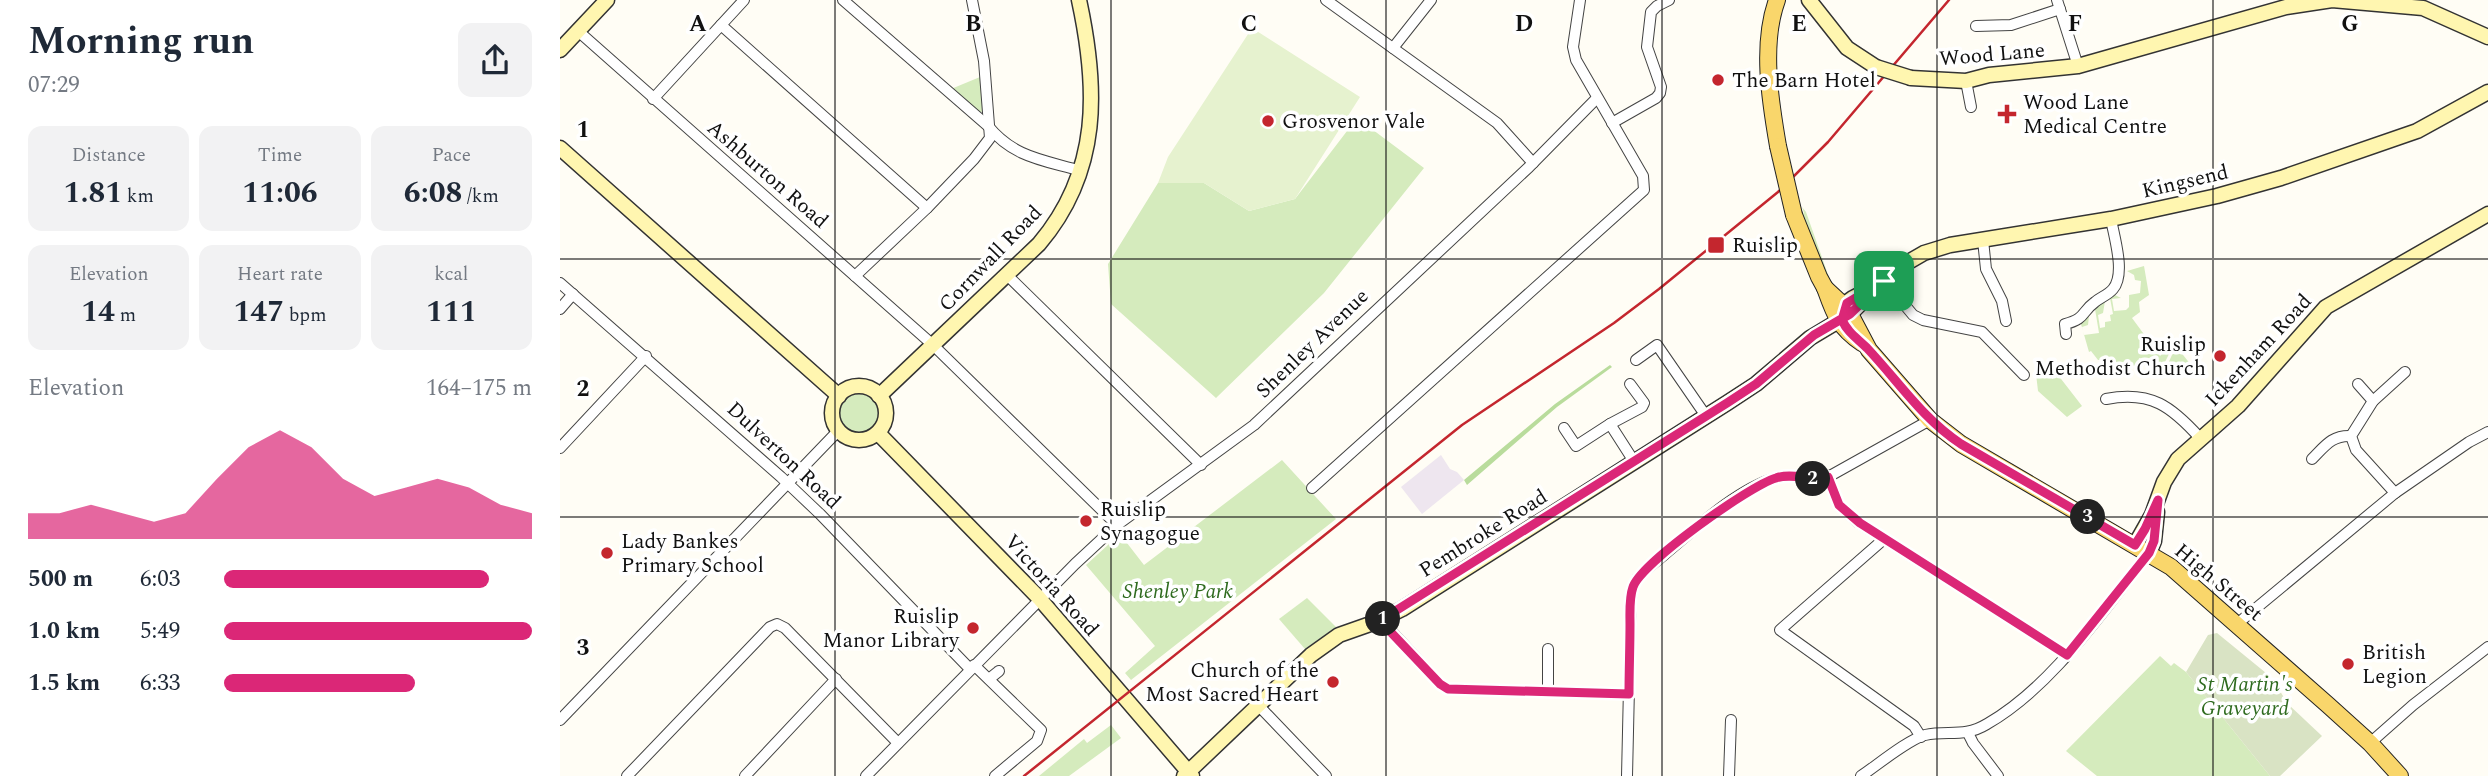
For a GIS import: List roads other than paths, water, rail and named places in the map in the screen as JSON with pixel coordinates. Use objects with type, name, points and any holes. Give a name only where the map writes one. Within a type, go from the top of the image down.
[{"type":"main road","points":[[1777,0],[1769,41],[1772,107],[1778,146],[1794,215],[1810,259],[1841,315]]},
{"type":"main road","name":"High Street","points":[[1841,315],[1930,420],[1961,444],[2171,567],[2370,743],[2400,776]]},
{"type":"street","points":[[560,50],[607,0]]},
{"type":"street","points":[[653,99],[744,0]]},
{"type":"street","points":[[843,0],[1016,152],[1081,170]]},
{"type":"street","points":[[856,276],[927,208],[990,138],[984,61],[972,0]]},
{"type":"street","name":"Cornwall Road","points":[[879,396],[1007,275],[1057,222],[1081,170],[1091,132],[1092,89],[1079,0]]},
{"type":"street","points":[[1326,0],[1497,122],[1533,163]]},
{"type":"street","points":[[1393,48],[1431,0]]},
{"type":"street","points":[[1312,488],[1641,193],[1645,185],[1643,176],[1574,54],[1580,0]]},
{"type":"street","points":[[1612,123],[1656,98],[1660,93],[1661,87],[1647,47],[1651,12],[1669,0]]},
{"type":"street","name":"Wood Lane","points":[[1809,0],[1847,48],[1866,62],[1912,78],[1966,81],[1989,75],[2078,66],[2300,4],[2351,1],[2415,3],[2488,37]]},
{"type":"street","points":[[1976,26],[2011,25],[2059,5],[2078,66]]},
{"type":"street","points":[[721,25],[927,208]]},
{"type":"street","name":"Ashburton Road","points":[[578,31],[933,345],[1117,525]]},
{"type":"street","points":[[1966,81],[1971,107]]},
{"type":"street","name":"Kingsend","points":[[1841,315],[1905,264],[1924,253],[1950,245],[2111,219],[2208,199],[2374,147],[2437,122],[2488,92]]},
{"type":"street","name":"Shenley Avenue","points":[[866,776],[1039,598],[1117,525],[1254,425],[1533,163],[1597,98]]},
{"type":"street","points":[[560,148],[839,396]]},
{"type":"street","name":"Ickenham Road","points":[[2142,549],[2145,529],[2170,470],[2200,438],[2238,406],[2326,307],[2488,214]]},
{"type":"street","points":[[2066,334],[2065,324],[2083,316],[2094,302],[2111,292],[2118,282],[2119,271],[2111,219]]},
{"type":"street","points":[[1983,240],[1986,269],[2002,300],[2006,321]]},
{"type":"street","points":[[1007,275],[1201,465]]},
{"type":"street","points":[[1884,281],[1913,315],[1923,320],[1982,332],[2024,375]]},
{"type":"street","name":"Dulverton Road","points":[[560,283],[787,483],[972,667],[1032,712],[1041,730],[1040,738],[995,776]]},
{"type":"street","points":[[560,309],[573,294]]},
{"type":"street","name":"Pembroke Road","points":[[1188,775],[1311,654],[1326,643],[1344,633],[1381,620],[1635,463],[1756,384],[1841,315]]},
{"type":"street","points":[[1636,360],[1657,345],[1706,416]]},
{"type":"street","points":[[560,448],[646,356]]},
{"type":"street","points":[[2351,436],[2373,401],[2405,372]]},
{"type":"street","points":[[1564,428],[1576,446],[1642,407],[1643,403],[1630,384]]},
{"type":"street","points":[[2357,384],[2373,401]]},
{"type":"street","points":[[863,387],[879,396],[886,410],[878,433],[870,438],[853,440],[838,431],[832,409],[839,396],[846,390],[863,387]]},
{"type":"street","points":[[2106,399],[2129,396],[2158,403],[2176,413],[2200,438]]},
{"type":"street","points":[[1627,776],[1631,599],[1634,584],[1643,573],[1685,537],[1749,491],[1783,476],[1797,475],[1814,480],[1828,477],[1930,420]]},
{"type":"street","points":[[1610,424],[1635,463]]},
{"type":"street","points":[[561,715],[838,431]]},
{"type":"street","points":[[2237,624],[2395,493],[2488,432]]},
{"type":"street","name":"Victoria Road","points":[[878,433],[1039,598],[1188,775]]},
{"type":"street","points":[[2312,459],[2332,439],[2341,435],[2351,436]]},
{"type":"street","points":[[2351,436],[2356,450],[2395,493]]},
{"type":"street","points":[[1828,477],[1842,509],[1884,539],[2067,655]]},
{"type":"street","points":[[1884,539],[1780,630],[1914,726],[1921,737]]},
{"type":"street","points":[[1861,776],[1921,737],[1968,733],[1988,724],[2014,705],[2067,655],[2142,549]]},
{"type":"street","points":[[1381,620],[1445,688],[1629,694]]},
{"type":"street","points":[[627,776],[770,627],[777,624],[785,628],[898,743]]},
{"type":"street","points":[[2370,743],[2432,689],[2488,647]]},
{"type":"street","points":[[1548,649],[1548,692]]},
{"type":"street","points":[[989,679],[999,671]]},
{"type":"street","points":[[745,776],[836,679]]},
{"type":"street","points":[[1258,705],[1325,776]]},
{"type":"street","points":[[1729,776],[1731,720]]},
{"type":"street","points":[[1968,733],[1998,776]]},
{"type":"railway","points":[[1024,776],[1462,425],[1614,323],[1778,192],[1828,142],[1949,0]]},
{"type":"place","name":"The Barn Hotel","points":[[1718,80]]},
{"type":"place","name":"Wood Lane Medical Centre","points":[[2007,114]]},
{"type":"place","name":"Grosvenor Vale","points":[[1268,121]]},
{"type":"place","name":"Ruislip","points":[[1716,245]]},
{"type":"place","name":"Ruislip Methodist Church","points":[[2220,356]]},
{"type":"place","name":"Ruislip Synagogue","points":[[1086,521]]},
{"type":"place","name":"Lady Bankes Primary School","points":[[607,553]]},
{"type":"place","name":"Ruislip Manor Library","points":[[973,628]]},
{"type":"place","name":"British Legion","points":[[2348,664]]},
{"type":"place","name":"Church of the Most Sacred Heart","points":[[1333,682]]},
{"type":"park label","name":"Shenley Park","points":[[1178,591]]},
{"type":"park label","name":"St Martin's Graveyard","points":[[2245,696]]}]
